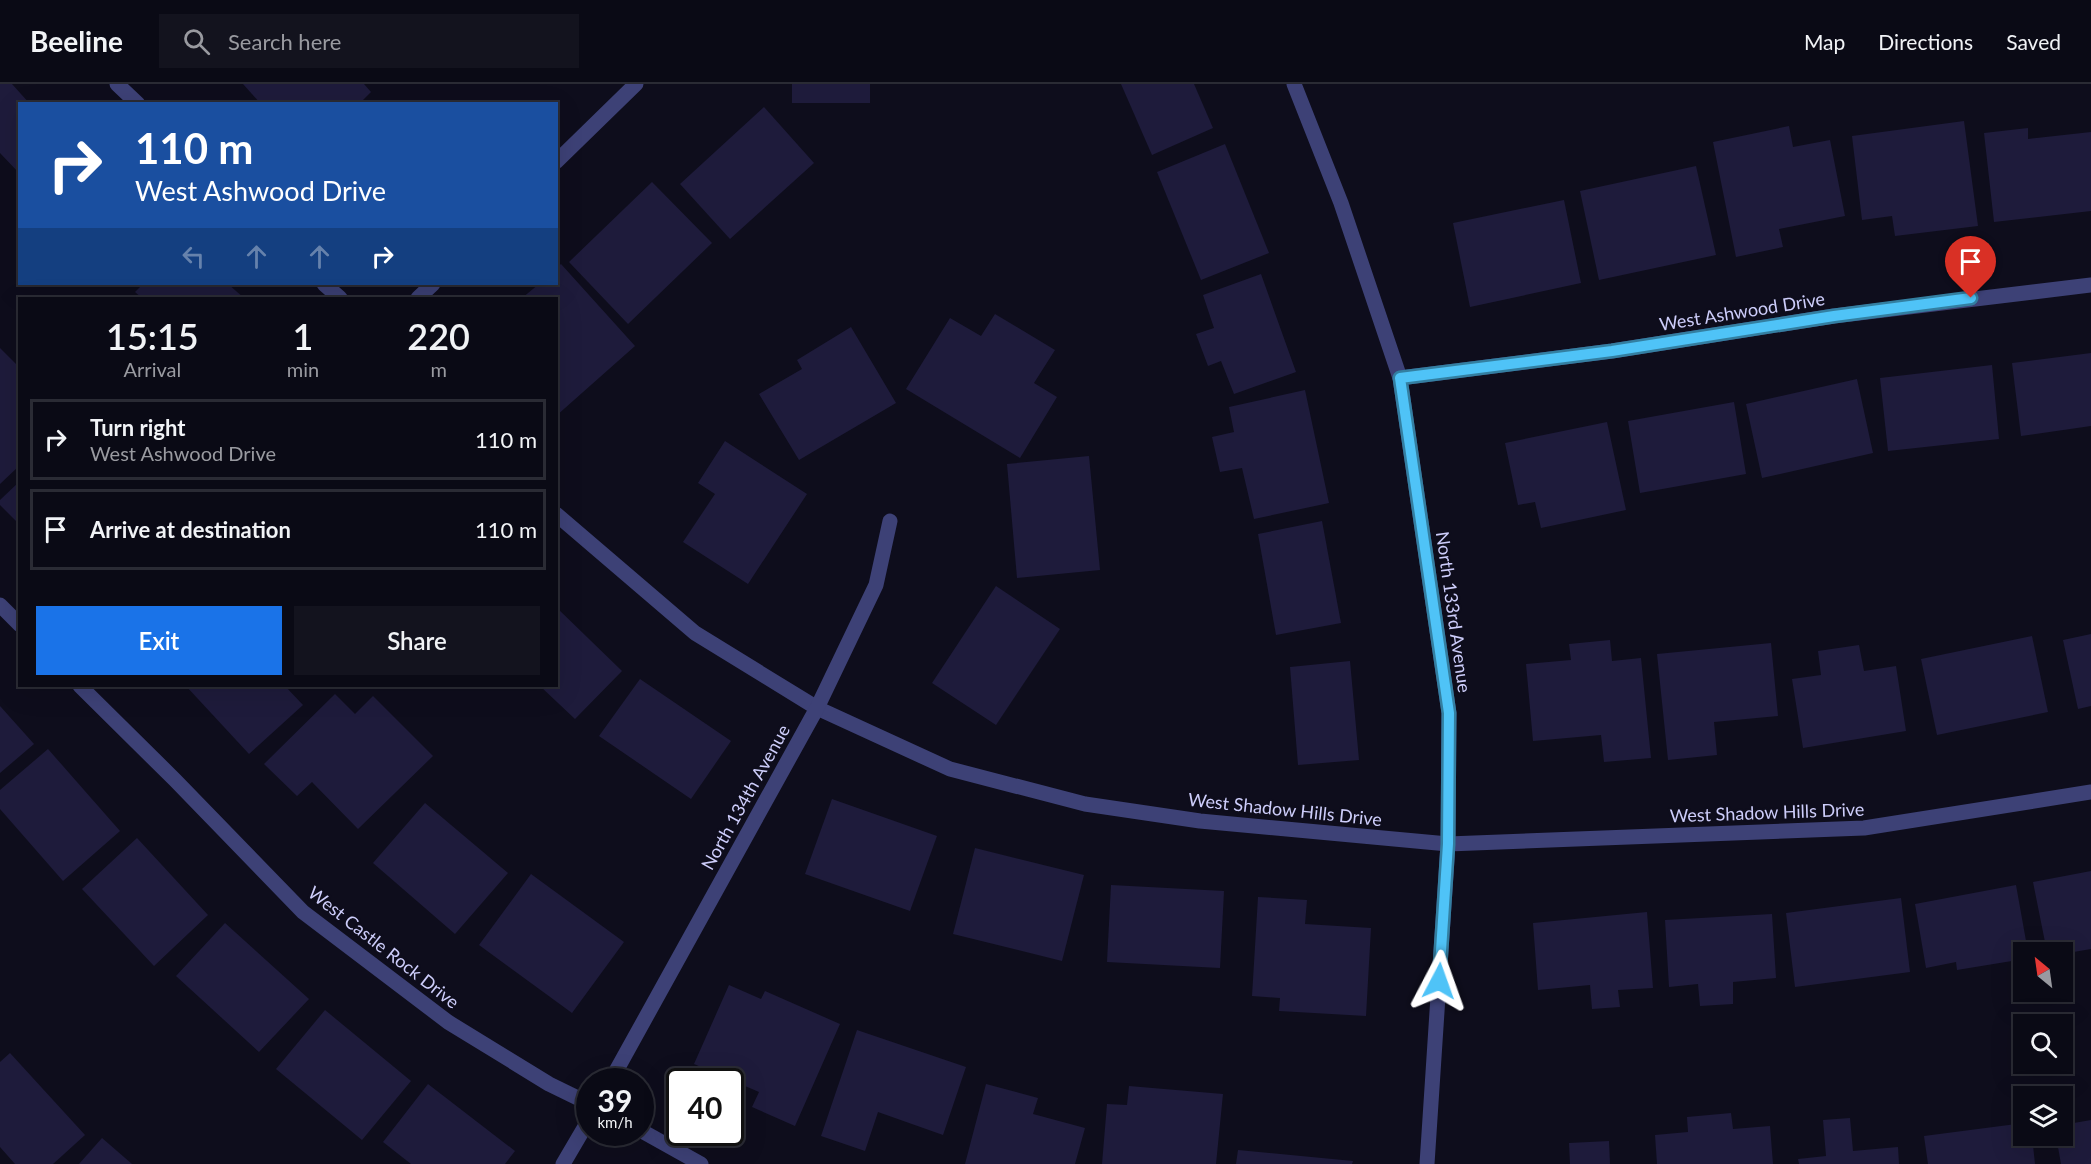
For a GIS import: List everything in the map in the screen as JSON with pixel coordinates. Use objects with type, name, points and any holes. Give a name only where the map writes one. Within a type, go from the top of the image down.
[{"type":"street","points":[[117,84],[136,102]]},
{"type":"street","points":[[558,160],[636,84]]},
{"type":"street","name":"North 133rd Avenue","points":[[1294,84],[1341,204],[1400,378],[1449,713],[1448,844],[1427,1164]]},
{"type":"street","points":[[325,285],[339,297]]},
{"type":"street","points":[[419,297],[432,285]]},
{"type":"street","name":"West Ashwood Drive","points":[[1400,378],[1612,351],[1834,316],[2091,285]]},
{"type":"street","name":"West Shadow Hills Drive","points":[[558,516],[695,633],[817,708],[950,769],[1084,804],[1200,821],[1448,844],[1864,828],[2091,792]]},
{"type":"street","name":"North 134th Avenue","points":[[618,1068],[817,708],[876,585],[890,521]]},
{"type":"street","points":[[0,605],[18,623]]},
{"type":"street","name":"West Castle Rock Drive","points":[[81,687],[303,912],[448,1022],[549,1084],[576,1097]]},
{"type":"street","points":[[654,1138],[701,1164]]},
{"type":"street","points":[[563,1164],[576,1142]]},
{"type":"building","points":[[0,84],[12,84],[28,102],[18,102],[18,172],[0,153]]},
{"type":"building","points":[[243,84],[364,84],[371,92],[361,102],[259,102]]},
{"type":"building","points":[[792,84],[870,84],[870,103],[792,103]]},
{"type":"building","points":[[1121,84],[1194,84],[1213,128],[1152,155]]},
{"type":"building","points":[[764,107],[814,163],[730,239],[680,184]]},
{"type":"building","points":[[1964,121],[1978,226],[1895,236],[1892,216],[1862,220],[1852,136]]},
{"type":"building","points":[[1789,126],[1793,147],[1830,140],[1845,216],[1779,229],[1783,247],[1736,257],[1713,142]]},
{"type":"building","points":[[2028,128],[2028,139],[2091,132],[2091,211],[1994,222],[1984,133]]},
{"type":"building","points":[[1225,144],[1269,253],[1201,280],[1157,172]]},
{"type":"building","points":[[1696,166],[1716,255],[1599,280],[1580,191]]},
{"type":"building","points":[[652,182],[712,243],[628,324],[569,262]]},
{"type":"building","points":[[1564,200],[1581,283],[1470,307],[1453,223]]},
{"type":"building","points":[[561,264],[635,346],[558,414],[558,297],[523,297],[538,285],[558,285],[558,266]]},
{"type":"building","points":[[1261,274],[1296,372],[1234,394],[1221,361],[1208,366],[1196,334],[1214,328],[1203,295]]},
{"type":"building","points":[[142,285],[229,285],[243,297],[141,297],[135,292]]},
{"type":"building","points":[[995,314],[1055,350],[1034,383],[1057,397],[1020,458],[906,389],[950,318],[981,336]]},
{"type":"building","points":[[851,327],[896,403],[799,460],[759,394],[802,369],[797,360]]},
{"type":"building","points":[[0,348],[18,366],[18,467],[0,484]]},
{"type":"building","points":[[2091,353],[2091,426],[2021,436],[2012,363]]},
{"type":"building","points":[[1992,365],[1999,439],[1888,451],[1880,378]]},
{"type":"building","points":[[1857,379],[1873,453],[1762,478],[1746,404]]},
{"type":"building","points":[[1305,390],[1329,503],[1254,519],[1242,468],[1220,472],[1212,437],[1234,432],[1229,407]]},
{"type":"building","points":[[1734,402],[1746,474],[1640,493],[1628,421]]},
{"type":"building","points":[[1607,422],[1626,510],[1541,528],[1535,502],[1518,505],[1505,443]]},
{"type":"building","points":[[725,441],[807,494],[748,584],[683,542],[715,494],[698,483]]},
{"type":"building","points":[[1089,456],[1100,570],[1017,578],[1007,464]]},
{"type":"building","points":[[18,483],[18,523],[0,505],[0,500]]},
{"type":"building","points":[[1322,521],[1341,623],[1276,635],[1258,534]]},
{"type":"building","points":[[996,586],[1060,629],[996,725],[932,683]]},
{"type":"building","points":[[558,609],[622,671],[575,719],[541,687],[558,687]]},
{"type":"building","points":[[2091,634],[2091,706],[2078,709],[2063,640]]},
{"type":"building","points":[[2032,636],[2048,712],[1937,735],[1921,659]]},
{"type":"building","points":[[1610,640],[1612,661],[1641,658],[1651,758],[1604,762],[1601,735],[1533,741],[1526,664],[1571,660],[1569,644]]},
{"type":"building","points":[[1771,643],[1778,716],[1714,722],[1717,755],[1668,760],[1657,654]]},
{"type":"building","points":[[1859,645],[1864,671],[1896,666],[1906,731],[1803,748],[1792,679],[1821,675],[1818,651]]},
{"type":"building","points":[[1350,661],[1359,760],[1298,765],[1290,667]]},
{"type":"building","points":[[640,679],[731,741],[691,799],[599,736]]},
{"type":"building","points":[[187,687],[286,687],[303,705],[249,754]]},
{"type":"building","points":[[335,694],[355,714],[373,696],[433,756],[358,829],[312,782],[297,796],[264,764]]},
{"type":"building","points":[[0,706],[34,744],[0,773]]},
{"type":"building","points":[[48,749],[120,831],[63,881],[0,809],[0,790]]},
{"type":"building","points":[[832,799],[937,836],[910,911],[805,874]]},
{"type":"building","points":[[425,803],[508,873],[455,934],[373,863]]},
{"type":"building","points":[[137,838],[208,915],[154,966],[82,889]]},
{"type":"building","points":[[975,848],[1084,875],[1062,961],[953,934]]},
{"type":"building","points":[[2091,871],[2091,949],[2073,952],[2073,942],[2045,942],[2033,882]]},
{"type":"building","points":[[531,874],[624,942],[572,1013],[479,945]]},
{"type":"building","points":[[1111,885],[1224,891],[1220,968],[1107,962]]},
{"type":"building","points":[[2016,885],[2026,942],[2013,942],[2013,961],[1957,970],[1956,962],[1926,968],[1915,904]]},
{"type":"building","points":[[1258,897],[1307,900],[1305,924],[1371,928],[1366,1016],[1279,1011],[1280,998],[1252,996]]},
{"type":"building","points":[[1901,898],[1910,972],[1795,987],[1786,913]]},
{"type":"building","points":[[1647,912],[1653,988],[1618,990],[1620,1007],[1592,1009],[1590,985],[1538,990],[1533,923]]},
{"type":"building","points":[[1772,914],[1776,978],[1733,982],[1733,1004],[1700,1006],[1698,984],[1669,987],[1665,920]]},
{"type":"building","points":[[225,923],[309,999],[259,1052],[176,976]]},
{"type":"building","points":[[729,985],[761,999],[765,991],[840,1024],[795,1126],[752,1107],[759,1092],[744,1086],[744,1068],[703,1068],[694,1064]]},
{"type":"building","points":[[325,1010],[411,1081],[362,1140],[276,1069]]},
{"type":"building","points":[[857,1030],[966,1067],[943,1135],[878,1112],[865,1151],[821,1136]]},
{"type":"building","points":[[10,1053],[85,1135],[53,1164],[15,1164],[0,1147],[0,1062]]},
{"type":"building","points":[[428,1084],[515,1151],[505,1164],[411,1164],[383,1142]]},
{"type":"building","points":[[986,1084],[1038,1098],[1033,1114],[1085,1128],[1075,1164],[965,1164]]},
{"type":"building","points":[[1129,1086],[1223,1094],[1216,1164],[1102,1164],[1107,1104],[1127,1105]]},
{"type":"building","points":[[1731,1113],[1733,1129],[1770,1126],[1773,1164],[1657,1164],[1655,1135],[1688,1132],[1687,1117]]},
{"type":"building","points":[[1850,1118],[1853,1151],[1898,1147],[1899,1164],[1799,1164],[1798,1159],[1826,1156],[1823,1120]]},
{"type":"building","points":[[2091,1120],[2091,1164],[2061,1164],[2058,1146],[2073,1146],[2073,1123]]},
{"type":"building","points":[[2013,1124],[2013,1146],[2033,1146],[2035,1164],[1928,1164],[1924,1136]]},
{"type":"building","points":[[102,1138],[132,1164],[79,1164]]},
{"type":"building","points":[[1609,1141],[1610,1164],[1570,1164],[1569,1143]]},
{"type":"building","points":[[1238,1150],[1353,1161],[1352,1164],[1236,1164]]},
{"type":"route","points":[[1439,981],[1448,844],[1449,713],[1400,378],[1612,351],[1834,316],[1971,298]]}]
